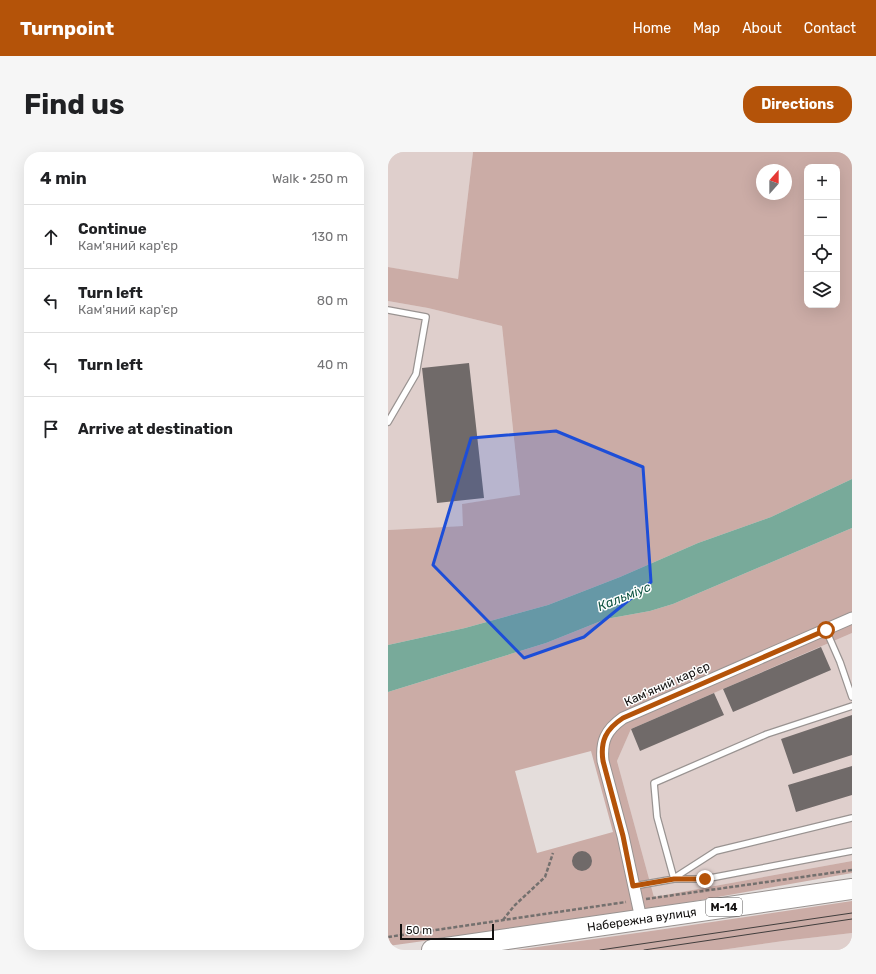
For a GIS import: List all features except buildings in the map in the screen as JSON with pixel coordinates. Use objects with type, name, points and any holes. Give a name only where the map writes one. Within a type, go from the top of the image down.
[{"type":"highway","name":"Набережна вулиця","points":[[432,950],[639,909],[852,889]]},
{"type":"street","name":"Кам'яний кар'єр","points":[[639,909],[623,836],[603,761],[602,751],[608,732],[614,724],[623,718],[852,618]]},
{"type":"lane","points":[[388,310],[426,317],[416,374],[388,422]]},
{"type":"lane","points":[[826,630],[840,662],[852,697]]},
{"type":"lane","points":[[674,879],[657,817],[654,783],[767,734],[852,706]]},
{"type":"lane","points":[[674,879],[716,851],[852,818]]},
{"type":"lane","points":[[633,886],[674,879],[705,879],[852,851]]},
{"type":"path","points":[[503,920],[514,906],[545,877],[553,853]]},
{"type":"path","points":[[388,937],[503,920],[639,909],[852,870]]},
{"type":"highlighted area","points":[[556,431],[643,467],[651,582],[584,637],[524,658],[433,565],[471,438]]},
{"type":"shaded area","points":[[388,152],[473,152],[458,280],[388,267]]},
{"type":"shaded area","points":[[473,152],[852,152],[852,479],[771,517],[698,543],[620,577],[548,605],[465,628],[388,645],[388,530],[463,526],[462,504],[520,495],[502,326],[428,308],[388,301],[388,267],[458,279]]},
{"type":"shaded area","points":[[388,301],[428,308],[502,326],[520,496],[462,504],[464,526],[388,530]]},
{"type":"shaded area","points":[[852,528],[852,633],[631,729],[617,761],[654,897],[852,861],[852,873],[639,911],[388,946],[388,692],[546,643],[606,619],[650,611],[673,604]],"holes":[[[591,751],[613,832],[537,853],[515,771]]]},
{"type":"shaded area","points":[[852,633],[852,861],[654,897],[617,761],[631,729]]},
{"type":"shaded area","points":[[852,901],[852,933],[721,950],[516,950],[658,930]]},
{"type":"shaded area","points":[[852,933],[852,950],[721,950],[783,941]]},
{"type":"water","name":"Кальміус","points":[[852,479],[852,528],[673,604],[650,611],[606,619],[546,643],[388,692],[388,645],[465,628],[548,605],[620,577],[698,543],[771,517]]},
{"type":"tram line","points":[[600,950],[852,913]]},
{"type":"tram line","points":[[644,950],[852,919]]},
{"type":"route","points":[[705,879],[674,879],[633,886],[623,836],[603,761],[602,751],[608,732],[614,724],[623,718],[826,630]]}]
